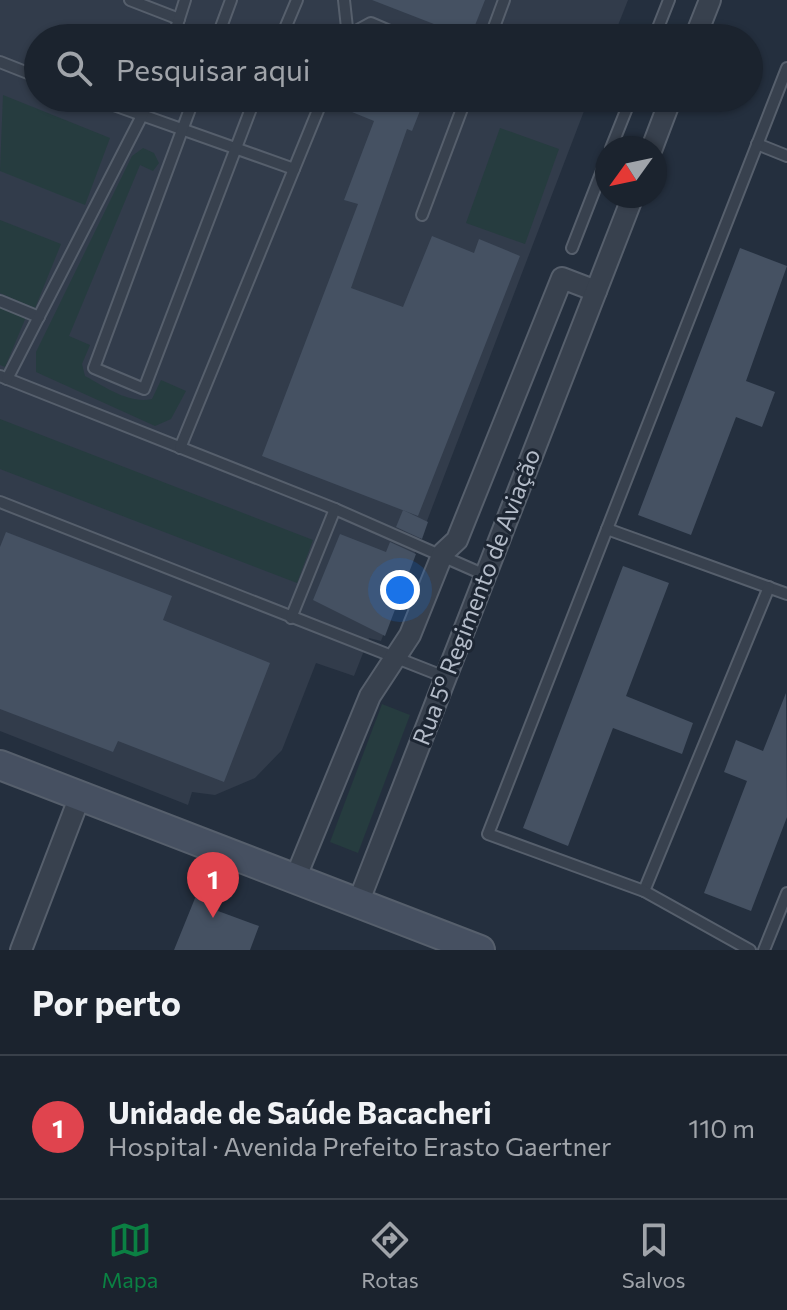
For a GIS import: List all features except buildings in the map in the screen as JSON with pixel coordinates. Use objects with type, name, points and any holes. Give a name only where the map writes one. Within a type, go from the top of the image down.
[{"type":"main road","points":[[0,765],[477,949]]},
{"type":"street","points":[[698,24],[704,2]]},
{"type":"street","points":[[657,136],[666,112]]},
{"type":"street","name":"Rua 5º Regimento de Aviação","points":[[358,903],[628,208]]},
{"type":"street","name":"Rua 5º Regimento de Aviação","points":[[295,879],[370,696],[410,635],[443,553],[457,540],[562,278],[596,291]]},
{"type":"street","points":[[524,375],[557,390]]},
{"type":"street","points":[[21,950],[80,796]]},
{"type":"lane","points":[[130,0],[179,19]]},
{"type":"lane","points":[[177,24],[185,0]]},
{"type":"lane","points":[[222,24],[231,0]]},
{"type":"lane","points":[[287,24],[297,0]]},
{"type":"lane","points":[[344,0],[347,24]]},
{"type":"lane","points":[[495,24],[504,0]]},
{"type":"lane","points":[[660,24],[669,0]]},
{"type":"lane","points":[[0,62],[24,71]]},
{"type":"lane","points":[[750,950],[644,891],[488,834],[787,68]]},
{"type":"lane","points":[[134,112],[294,169]]},
{"type":"lane","points":[[146,112],[39,317],[3,378],[443,553],[485,575]]},
{"type":"lane","points":[[189,112],[94,368],[144,389],[249,112]]},
{"type":"lane","points":[[180,448],[317,112]]},
{"type":"lane","points":[[422,215],[461,112]]},
{"type":"lane","points":[[616,136],[625,112]]},
{"type":"lane","points":[[757,144],[787,156]]},
{"type":"lane","points":[[572,248],[595,189]]},
{"type":"lane","points":[[0,301],[39,317]]},
{"type":"lane","points":[[0,502],[445,677]]},
{"type":"lane","points":[[291,618],[335,509]]},
{"type":"lane","points":[[607,529],[787,594]]},
{"type":"lane","points":[[644,891],[769,587]]},
{"type":"lane","points":[[764,950],[787,893]]},
{"type":"shaded area","points":[[0,0],[628,0],[619,24],[24,24],[24,112],[584,112],[381,641],[369,638],[354,676],[316,663],[282,750],[255,778],[215,795],[192,792],[188,805],[0,731]]},
{"type":"green space","points":[[3,95],[24,103],[24,112],[45,112],[110,138],[85,205],[0,171]]},
{"type":"green space","points":[[500,128],[559,149],[525,244],[466,223]]},
{"type":"green space","points":[[143,148],[154,153],[159,163],[153,171],[140,165],[69,336],[90,345],[82,364],[85,376],[117,394],[135,399],[152,399],[161,380],[186,391],[171,419],[155,426],[36,372],[36,352],[132,156]]},
{"type":"green space","points":[[0,220],[61,244],[35,308],[0,293]]},
{"type":"green space","points":[[0,306],[26,317],[5,367],[0,365]]},
{"type":"green space","points":[[0,419],[313,540],[297,583],[0,469]]},
{"type":"green space","points":[[382,704],[410,715],[358,853],[330,842]]},
{"type":"place","name":"Unidade de Saúde Bacacheri","points":[[213,918]]}]
